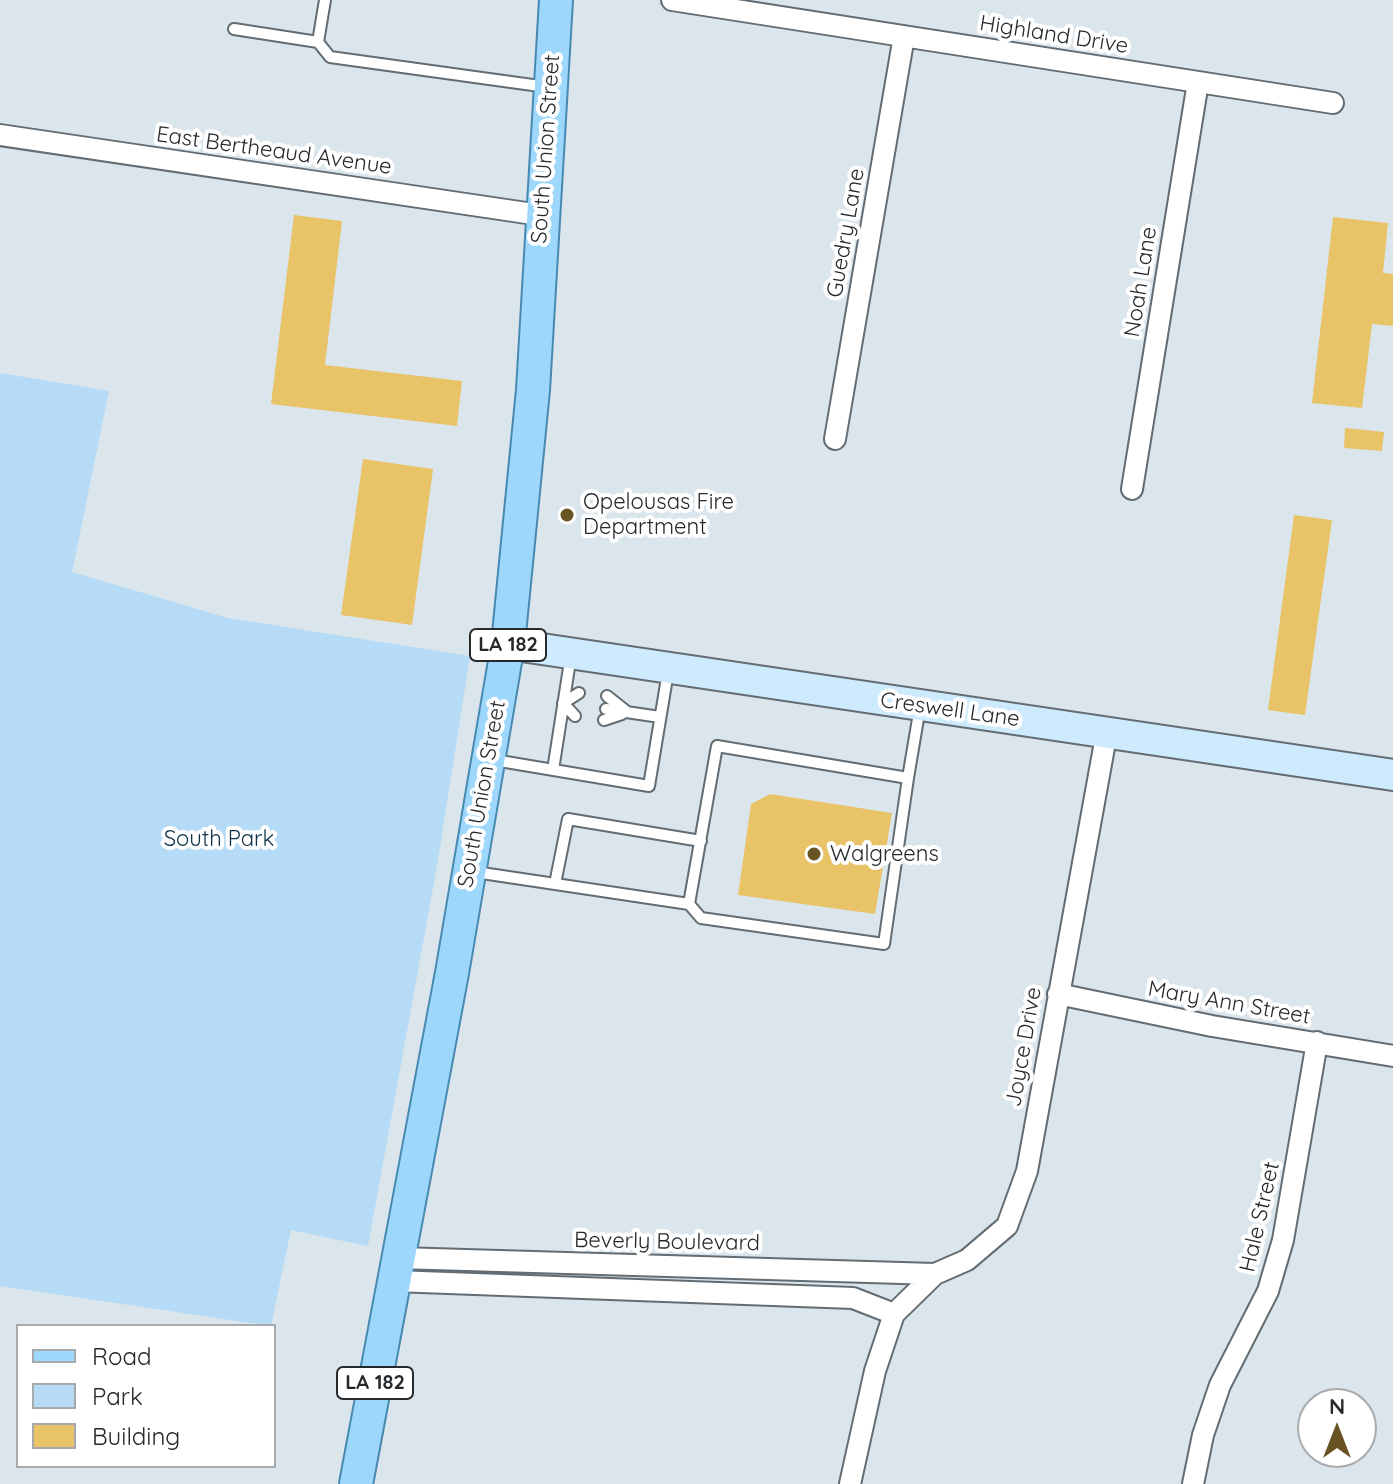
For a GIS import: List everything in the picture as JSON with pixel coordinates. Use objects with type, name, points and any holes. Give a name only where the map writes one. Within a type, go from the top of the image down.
[{"type":"main road","name":"South Union Street","points":[[356,1484],[508,644],[533,390],[540,215],[556,0]]},
{"type":"main road","name":"Creswell Lane","points":[[508,644],[1393,775]]},
{"type":"street","name":"Highland Drive","points":[[672,0],[1333,103]]},
{"type":"street","name":"Guedry Lane","points":[[835,439],[904,36]]},
{"type":"street","name":"Noah Lane","points":[[1132,489],[1198,82]]},
{"type":"street","name":"East Bertheaud Avenue","points":[[0,135],[540,215]]},
{"type":"street","name":"Joyce Drive","points":[[894,1314],[935,1274],[967,1260],[1007,1226],[1027,1171],[1107,731]]},
{"type":"street","name":"Mary Ann Street","points":[[1058,994],[1166,1017],[1393,1056]]},
{"type":"street","name":"Hale Street","points":[[1193,1484],[1203,1435],[1220,1385],[1268,1291],[1283,1240],[1317,1042]]},
{"type":"street","name":"Beverly Boulevard","points":[[397,1270],[852,1270],[935,1274]]},
{"type":"street","name":"Beverly Boulevard","points":[[397,1270],[853,1298],[894,1314]]},
{"type":"street","points":[[852,1270],[853,1298]]},
{"type":"street","points":[[850,1484],[875,1371],[894,1314]]},
{"type":"lane","points":[[318,42],[325,0]]},
{"type":"lane","points":[[234,29],[318,42],[330,57],[551,88]]},
{"type":"lane","points":[[553,770],[571,653]]},
{"type":"lane","points":[[488,759],[649,786],[669,668]]},
{"type":"lane","points":[[563,703],[579,693]]},
{"type":"lane","points":[[607,696],[627,713]]},
{"type":"lane","points":[[563,703],[576,711]]},
{"type":"lane","points":[[469,871],[689,904],[701,918],[884,944],[920,706]]},
{"type":"lane","points":[[605,714],[660,717]]},
{"type":"lane","points":[[689,904],[717,746],[908,778]]},
{"type":"lane","points":[[555,884],[568,819],[701,841]]},
{"type":"green space","name":"South Park","points":[[0,373],[109,391],[72,572],[228,618],[470,656],[438,860],[368,1246],[291,1230],[271,1324],[0,1286]]},
{"type":"building","points":[[294,215],[342,221],[325,365],[462,381],[457,426],[271,404]]},
{"type":"building","points":[[1333,217],[1388,223],[1383,273],[1393,274],[1393,326],[1372,324],[1362,408],[1312,403]]},
{"type":"building","points":[[1345,428],[1384,432],[1382,451],[1344,448]]},
{"type":"building","points":[[363,459],[433,469],[412,625],[341,615]]},
{"type":"building","points":[[1294,515],[1332,520],[1305,715],[1268,710]]},
{"type":"building","name":"Walgreens","points":[[770,794],[892,813],[875,914],[738,895],[751,804]]},
{"type":"place","name":"Opelousas Fire Department","points":[[567,515]]},
{"type":"place","name":"Walgreens","points":[[814,854]]}]
